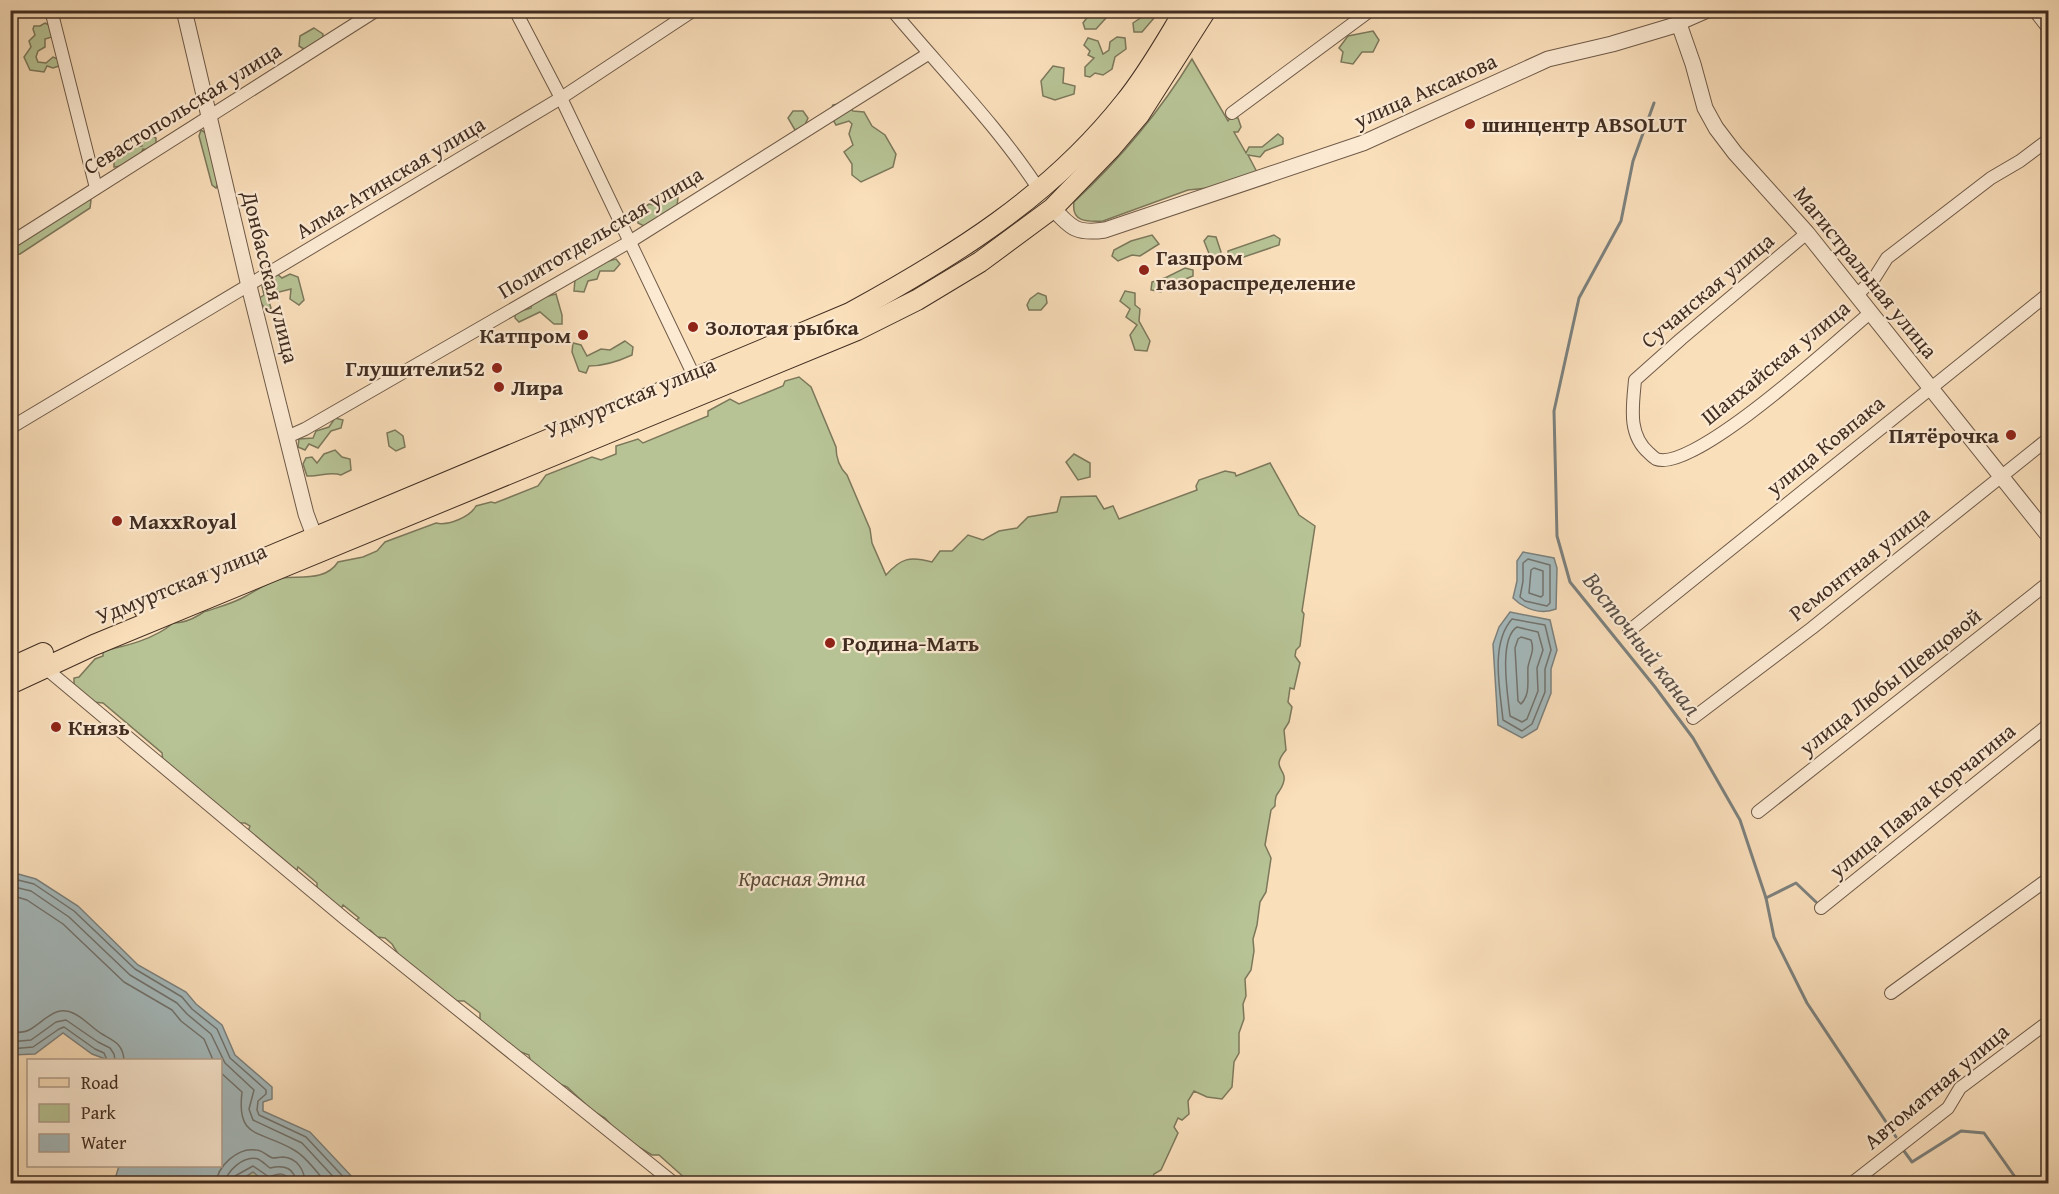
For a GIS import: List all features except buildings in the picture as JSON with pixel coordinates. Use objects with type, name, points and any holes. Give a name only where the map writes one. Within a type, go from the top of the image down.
[{"type":"main road","name":"Удмуртская улица","points":[[10,684],[317,544],[850,313],[912,279],[964,247],[1040,191],[1097,135],[1126,101],[1185,10]]},
{"type":"main road","name":"Удмуртская улица","points":[[10,668],[857,330],[917,300],[980,262],[1053,208],[1111,148],[1139,115],[1206,10]]},
{"type":"main road","points":[[1040,191],[1053,208]]},
{"type":"street","points":[[51,10],[96,188]]},
{"type":"street","name":"Донбасская улица","points":[[184,10],[249,286],[306,514],[317,544]]},
{"type":"street","name":"Севастопольская улица","points":[[10,243],[377,10]]},
{"type":"street","points":[[514,10],[561,98],[696,378]]},
{"type":"street","name":"Алма-Атинская улица","points":[[10,428],[561,98],[694,10]]},
{"type":"street","points":[[892,10],[985,118],[1028,171],[1040,191]]},
{"type":"street","points":[[1232,113],[1371,10]]},
{"type":"street","points":[[1681,17],[1712,10]]},
{"type":"street","points":[[2034,10],[2049,28]]},
{"type":"street","name":"улица Аксакова","points":[[1053,208],[1064,221],[1077,230],[1087,233],[1105,230],[1363,143],[1548,59],[1612,44],[1681,17]]},
{"type":"street","name":"Магистральная улица","points":[[1681,17],[1705,108],[1716,128],[1735,153],[1807,233],[2049,535]]},
{"type":"street","name":"Политотдельская улица","points":[[287,437],[305,429],[631,241],[928,54]]},
{"type":"street","name":"Шанхайская улица","points":[[1857,295],[1875,277],[1887,258],[1991,178],[2049,140]]},
{"type":"street","name":"Сучанская улица","points":[[1672,460],[1656,459],[1641,446],[1634,428],[1632,412],[1635,380],[1807,233]]},
{"type":"street","name":"улица Ковпака","points":[[1629,631],[2049,294]]},
{"type":"street","name":"Шанхайская улица","points":[[1672,460],[1741,421],[1871,312]]},
{"type":"street","name":"Ремонтная улица","points":[[1693,718],[1812,628],[2049,439]]},
{"type":"street","name":"улица Любы Шевцовой","points":[[1758,812],[2049,583]]},
{"type":"street","points":[[44,667],[344,918],[675,1184]]},
{"type":"street","name":"улица Павла Корчагина","points":[[1821,908],[2049,725]]},
{"type":"street","points":[[1891,993],[2049,879]]},
{"type":"street","name":"Автоматная улица","points":[[1851,1184],[1948,1108],[1960,1088],[2049,1022]]},
{"type":"green space","points":[[1092,11],[1106,11],[1106,18],[1096,29],[1085,29],[1083,23]]},
{"type":"green space","points":[[1151,11],[1160,11],[1142,32],[1134,32],[1133,23]]},
{"type":"green space","points":[[45,23],[51,26],[52,37],[45,39],[45,47],[38,51],[36,57],[38,62],[46,63],[53,57],[58,59],[59,66],[53,68],[47,66],[44,72],[30,70],[24,57],[31,47],[29,41],[35,35],[34,26]]},
{"type":"green space","points":[[314,28],[323,34],[322,42],[307,51],[299,46],[300,36]]},
{"type":"green space","points":[[1373,31],[1379,40],[1373,52],[1362,52],[1353,64],[1341,62],[1343,52],[1339,48],[1348,36]]},
{"type":"green space","points":[[1117,37],[1125,38],[1126,49],[1115,57],[1112,69],[1103,75],[1095,73],[1090,77],[1085,76],[1085,67],[1094,58],[1088,55],[1090,51],[1084,45],[1088,38],[1098,41],[1103,54],[1109,50],[1110,42]]},
{"type":"green space","points":[[1192,59],[1228,121],[1231,117],[1238,118],[1241,127],[1238,132],[1234,132],[1246,153],[1249,147],[1262,147],[1278,134],[1283,138],[1283,144],[1265,151],[1260,157],[1248,155],[1258,174],[1218,187],[1188,190],[1103,221],[1086,221],[1078,217],[1075,214],[1074,202],[1138,135]]},
{"type":"green space","points":[[1053,66],[1064,68],[1063,83],[1075,86],[1074,94],[1055,100],[1043,96],[1041,81]]},
{"type":"green space","points":[[845,103],[853,111],[864,112],[872,126],[885,135],[896,154],[893,167],[861,182],[852,175],[852,164],[844,152],[853,145],[849,134],[852,124],[849,121],[836,125],[829,113],[833,105]]},
{"type":"green space","points":[[793,111],[803,111],[808,118],[804,127],[795,130],[788,118]]},
{"type":"green space","points":[[201,130],[206,133],[218,183],[216,188],[212,185],[199,136]]},
{"type":"green space","points":[[152,136],[156,138],[156,145],[149,150],[143,149],[139,156],[131,162],[114,167],[114,160],[134,146],[142,146],[142,141]]},
{"type":"green space","points":[[673,196],[678,197],[677,206],[646,227],[638,223],[638,211],[649,204],[658,206]]},
{"type":"green space","points":[[86,199],[91,200],[90,208],[20,254],[11,255],[10,248]]},
{"type":"green space","points":[[1152,235],[1159,244],[1140,256],[1132,255],[1118,261],[1112,256],[1114,250],[1131,241]]},
{"type":"green space","points":[[1274,235],[1280,239],[1279,245],[1235,260],[1228,258],[1228,251]]},
{"type":"green space","points":[[1208,236],[1216,237],[1221,252],[1218,257],[1210,256],[1204,241]]},
{"type":"green space","points":[[616,259],[620,264],[614,271],[600,271],[597,279],[588,281],[584,292],[574,291],[575,279],[590,266]]},
{"type":"green space","points":[[1185,268],[1193,270],[1193,276],[1178,282],[1166,281],[1161,292],[1151,290],[1152,282]]},
{"type":"green space","points":[[276,273],[282,278],[290,274],[298,277],[304,300],[299,305],[290,299],[291,289],[267,295],[271,308],[266,310],[258,299],[264,295],[262,286],[270,284],[270,274]]},
{"type":"green space","points":[[1125,291],[1135,293],[1135,305],[1140,309],[1139,321],[1150,341],[1147,351],[1135,350],[1130,335],[1137,325],[1126,317],[1130,309],[1120,301]]},
{"type":"green space","points":[[1038,293],[1046,296],[1047,303],[1041,310],[1029,310],[1027,305],[1030,299]]},
{"type":"green space","points":[[556,294],[562,324],[554,324],[540,312],[519,322],[515,318],[515,313],[531,308],[533,300]]},
{"type":"green space","points":[[625,341],[633,347],[632,355],[611,363],[589,366],[586,373],[579,371],[572,352],[573,343],[581,345],[587,356],[601,349],[610,350]]},
{"type":"green space","name":"Красная Этна","points":[[799,377],[811,387],[836,447],[838,462],[847,475],[870,529],[872,543],[886,575],[896,565],[906,560],[918,559],[932,562],[940,551],[952,551],[968,535],[983,540],[999,531],[1017,528],[1028,517],[1057,512],[1061,497],[1096,496],[1104,509],[1113,506],[1119,519],[1197,490],[1199,480],[1225,471],[1235,473],[1236,476],[1270,463],[1299,515],[1315,526],[1302,611],[1304,614],[1300,646],[1295,656],[1300,663],[1294,689],[1290,688],[1288,702],[1292,707],[1289,722],[1284,730],[1286,750],[1279,762],[1284,779],[1276,795],[1275,806],[1271,810],[1265,845],[1271,858],[1266,892],[1260,902],[1253,939],[1251,970],[1245,979],[1244,1019],[1239,1033],[1239,1053],[1234,1062],[1232,1087],[1222,1099],[1207,1097],[1194,1091],[1188,1101],[1189,1114],[1182,1120],[1178,1118],[1174,1127],[1178,1133],[1161,1170],[1154,1174],[1150,1183],[687,1183],[687,1180],[659,1155],[652,1155],[622,1137],[605,1118],[593,1111],[567,1087],[552,1081],[531,1064],[529,1055],[513,1049],[480,1020],[480,1013],[464,1001],[454,1001],[400,957],[385,938],[377,937],[370,930],[359,932],[353,922],[359,918],[343,905],[341,909],[317,893],[317,883],[298,867],[297,870],[287,868],[247,834],[250,826],[245,823],[236,823],[163,762],[162,753],[103,703],[92,702],[74,685],[74,678],[79,677],[95,659],[103,656],[103,651],[149,638],[173,623],[186,621],[204,611],[237,601],[278,579],[320,575],[333,568],[338,562],[363,557],[377,551],[385,542],[436,523],[458,520],[469,514],[476,506],[495,503],[538,486],[546,475],[592,457],[601,460],[616,454],[616,446],[638,439],[643,443],[708,416],[708,411],[730,399],[739,404],[783,386],[785,381]]},
{"type":"green space","points":[[335,418],[343,420],[341,428],[331,431],[318,448],[309,444],[305,450],[298,447],[299,439],[313,438],[316,431],[329,427]]},
{"type":"green space","points":[[395,430],[403,436],[405,447],[396,451],[389,446],[387,433]]},
{"type":"green space","points":[[335,450],[342,457],[350,459],[351,470],[341,475],[307,476],[303,464],[306,458],[312,457],[317,463],[324,454]]},
{"type":"green space","points":[[1074,454],[1090,463],[1090,477],[1078,480],[1066,462]]},
{"type":"green space","points":[[253,1171],[282,1179],[284,1183],[236,1184]]},
{"type":"water","points":[[1523,552],[1554,558],[1557,568],[1556,609],[1533,610],[1513,598],[1517,581],[1517,561]]},
{"type":"water","points":[[1510,612],[1550,620],[1557,650],[1551,669],[1551,693],[1537,729],[1522,738],[1498,725],[1493,644],[1499,627]]},
{"type":"water","points":[[11,872],[36,879],[78,906],[138,965],[186,992],[196,1004],[222,1025],[235,1055],[272,1087],[272,1099],[263,1102],[263,1111],[310,1132],[355,1180],[361,1183],[284,1183],[282,1179],[266,1183],[253,1172],[236,1183],[110,1183],[115,1179],[119,1167],[222,1167],[222,1059],[105,1059],[92,1054],[63,1033],[35,1054],[11,1055]]},
{"type":"waterway","name":"Восточный канал","points":[[1654,103],[1633,161],[1621,221],[1579,298],[1554,411],[1557,536],[1570,582],[1693,738],[1740,820],[1766,898],[1774,937],[1807,1003],[1896,1137]]},
{"type":"waterway","points":[[1766,898],[1796,883],[1816,902]]},
{"type":"waterway","name":"Восточный канал","points":[[1904,1151],[1912,1162],[1961,1131],[1984,1133],[2020,1184]]},
{"type":"place","name":"шинцентр ABSOLUT","points":[[1470,124]]},
{"type":"place","name":"Газпром газораспределение","points":[[1144,270]]},
{"type":"place","name":"Золотая рыбка","points":[[693,327]]},
{"type":"place","name":"Катпром","points":[[583,335]]},
{"type":"place","name":"Глушители52","points":[[497,368]]},
{"type":"place","name":"Лира","points":[[499,387]]},
{"type":"place","name":"Пятёрочка","points":[[2011,435]]},
{"type":"place","name":"MaxxRoyal","points":[[117,521]]},
{"type":"place","name":"Родина-Мать","points":[[830,643]]},
{"type":"place","name":"Князь","points":[[56,727]]}]
